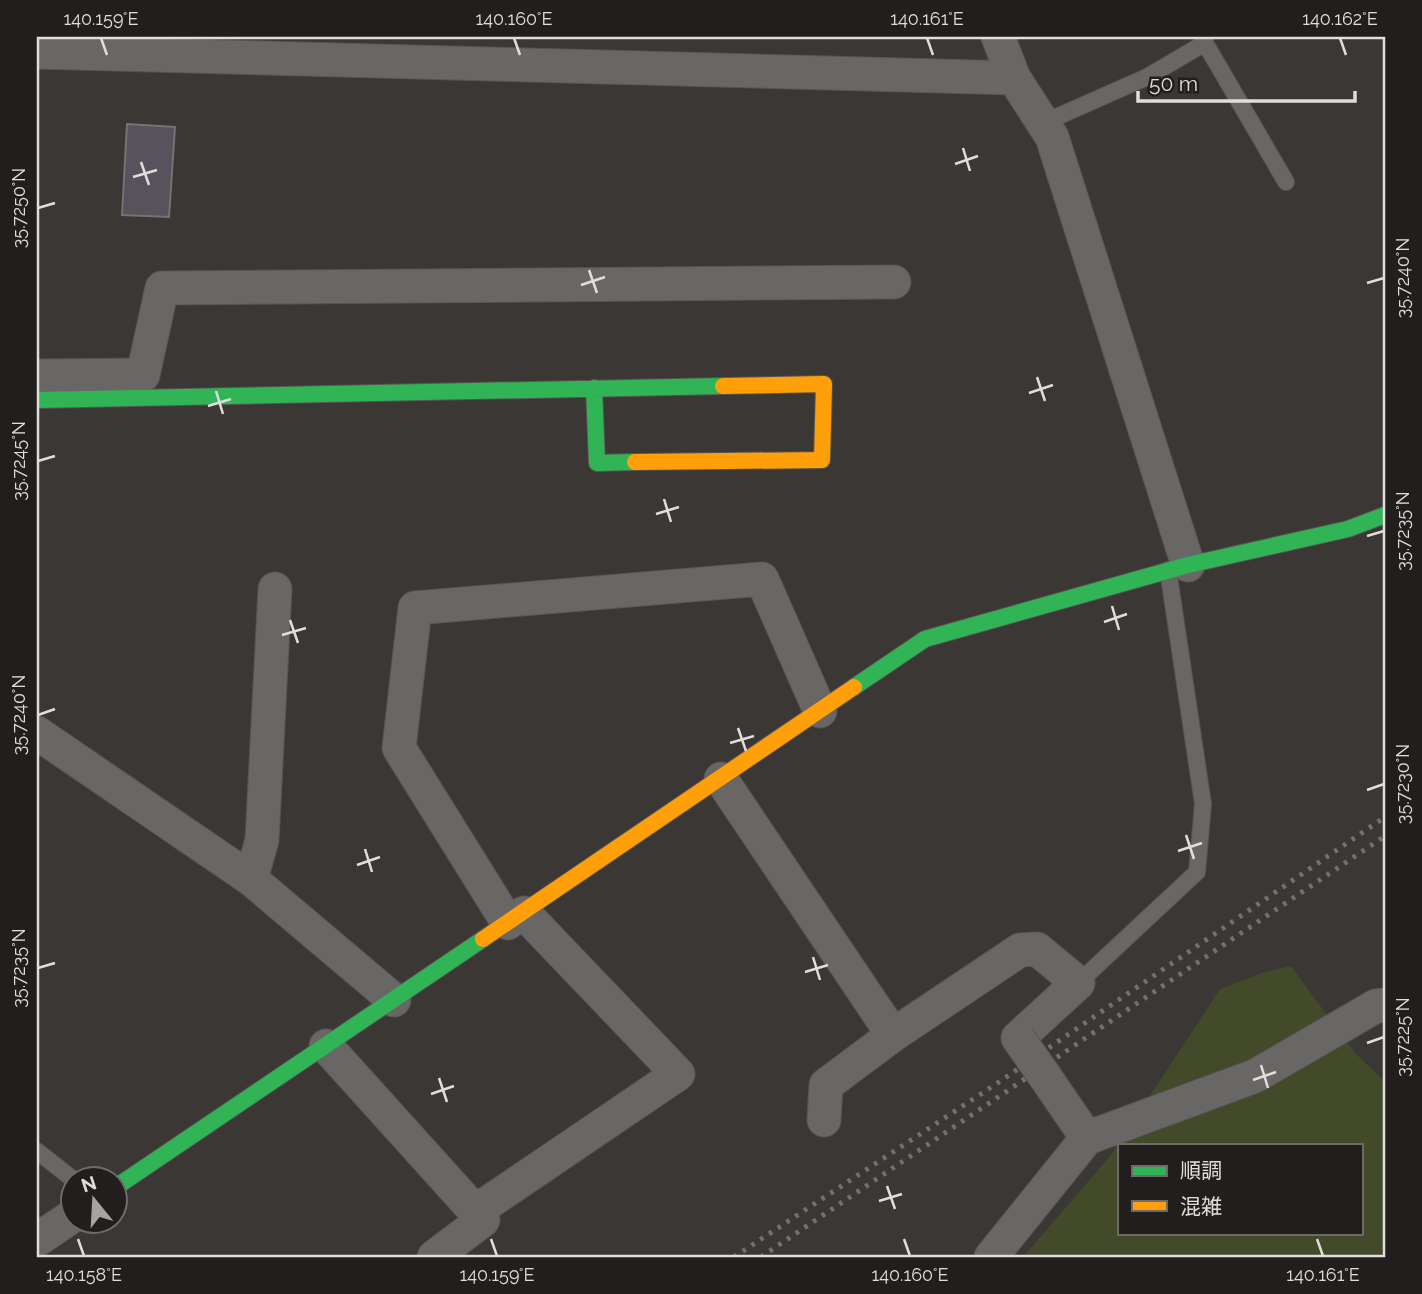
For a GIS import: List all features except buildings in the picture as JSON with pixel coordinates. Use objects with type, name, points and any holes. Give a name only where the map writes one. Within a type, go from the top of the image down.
[{"type":"street","points":[[998,37],[1014,78],[1052,137],[1178,567]]},
{"type":"street","points":[[37,52],[324,48],[1014,78]]},
{"type":"street","points":[[37,376],[143,375],[162,288],[894,282]]},
{"type":"street","points":[[37,400],[594,388],[824,384],[822,460],[597,463],[594,388]]},
{"type":"street","points":[[130,1178],[925,639],[1178,567],[1348,529],[1385,515]]},
{"type":"street","points":[[476,1211],[678,1074],[516,918],[399,748],[415,608],[762,579],[820,711]]},
{"type":"street","points":[[251,879],[262,839],[275,589]]},
{"type":"street","points":[[37,733],[251,879],[394,1000]]},
{"type":"street","points":[[721,779],[893,1035]]},
{"type":"street","points":[[824,1120],[826,1085],[893,1035],[1020,950],[1037,950],[1078,983],[1018,1038],[1087,1138]]},
{"type":"street","points":[[992,1257],[1087,1138],[1255,1076],[1376,1006],[1385,1005]]},
{"type":"street","points":[[326,1046],[483,1220],[434,1257]]},
{"type":"street","points":[[37,1240],[60,1224]]},
{"type":"lane","points":[[1042,122],[1147,77],[1205,40],[1286,182]]},
{"type":"lane","points":[[1078,983],[1197,872],[1203,804],[1178,567]]},
{"type":"lane","points":[[37,1151],[60,1169]]},
{"type":"green space","points":[[1291,966],[1355,1053],[1385,1082],[1385,1257],[1023,1257],[1118,1144],[1118,1234],[1362,1234],[1362,1144],[1118,1144],[1220,989],[1265,972]]},
{"type":"railway","points":[[734,1257],[999,1082],[1385,817]]},
{"type":"railway","points":[[761,1257],[1385,836]]},
{"type":"traffic: fast","points":[[37,400],[723,386]]},
{"type":"traffic: fast","points":[[594,388],[597,463],[635,462]]},
{"type":"traffic: fast","points":[[854,687],[925,639],[1188,565],[1348,529],[1385,515]]},
{"type":"traffic: fast","points":[[130,1178],[483,939]]},
{"type":"traffic: slow","points":[[635,462],[822,460],[824,384],[723,386]]},
{"type":"traffic: slow","points":[[483,939],[854,687]]}]
